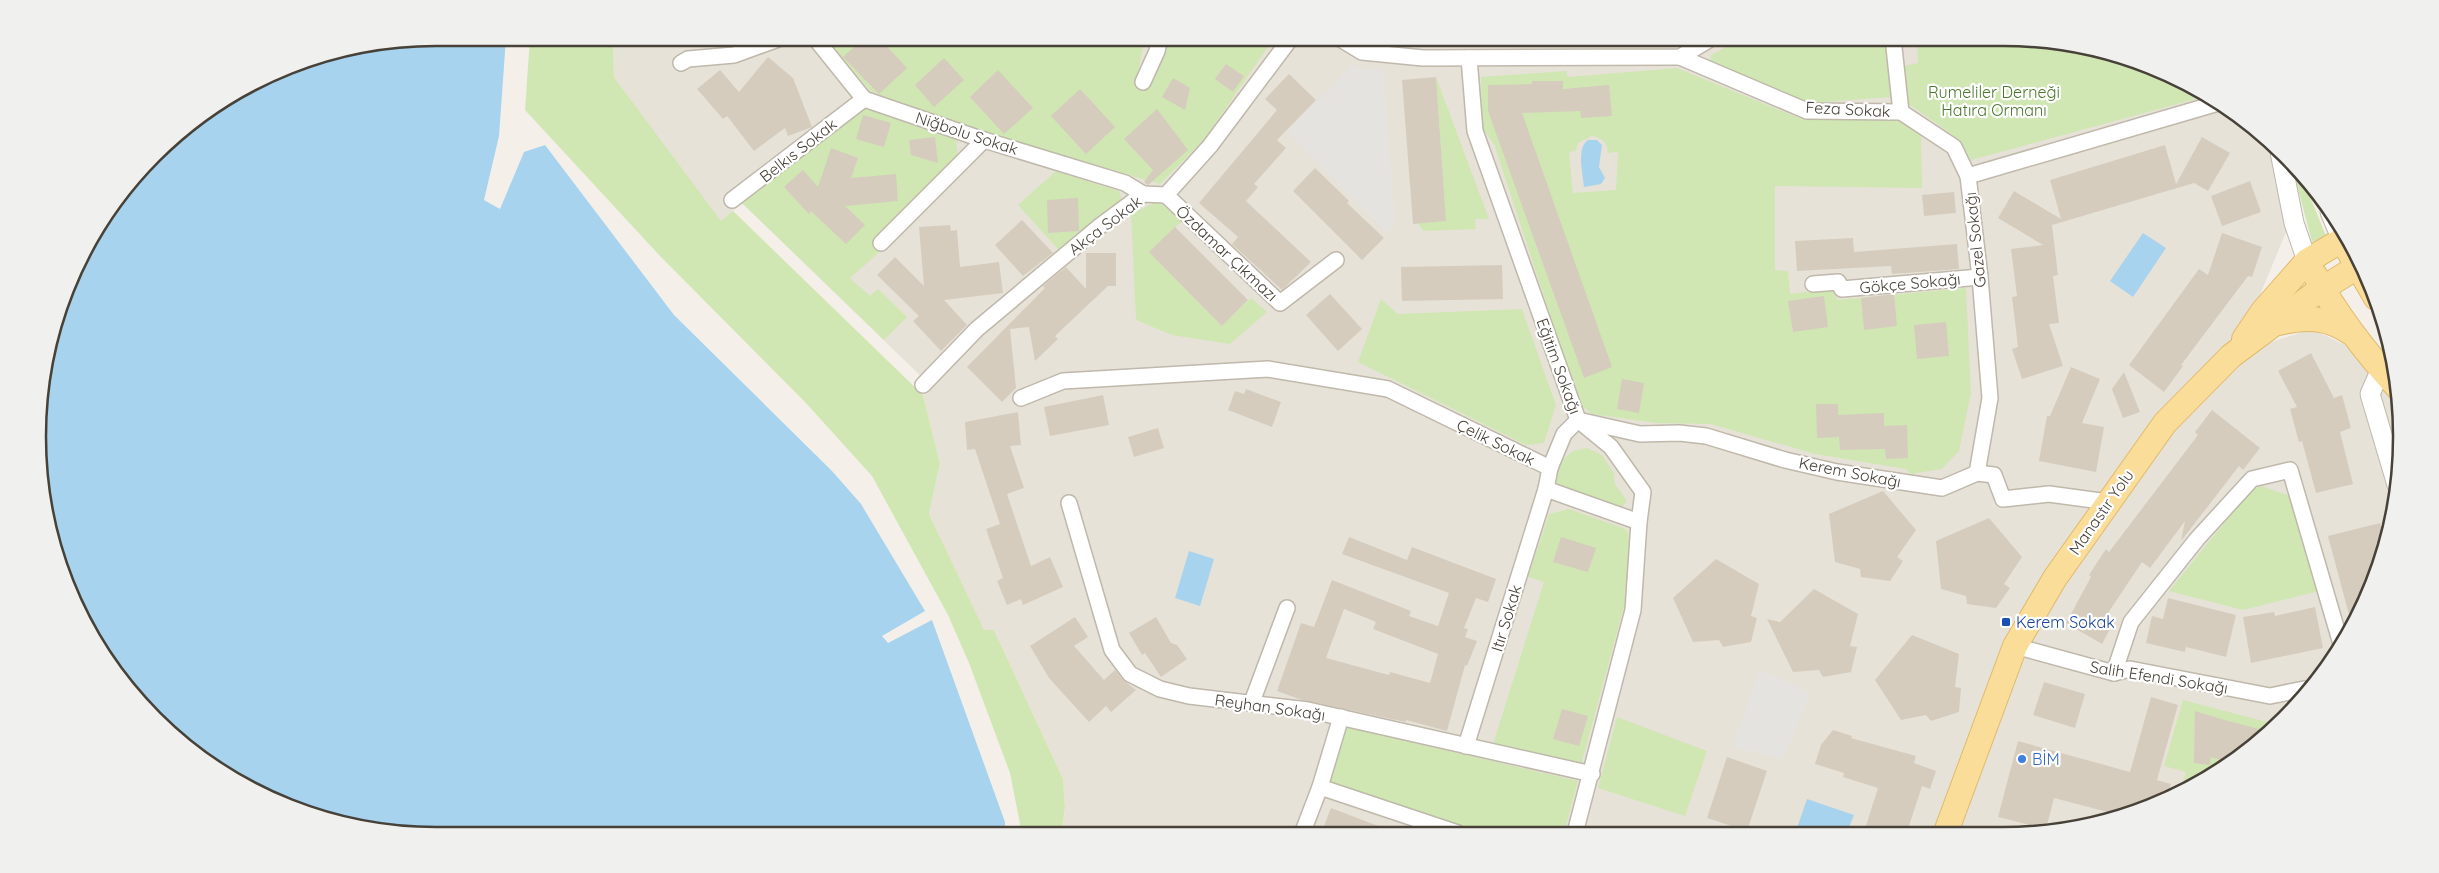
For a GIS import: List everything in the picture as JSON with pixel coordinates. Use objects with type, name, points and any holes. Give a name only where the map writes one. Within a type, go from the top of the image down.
[{"type":"main road","points":[[2269,318],[2307,261],[2340,241]]},
{"type":"main road","points":[[2307,261],[2322,289],[2388,376]]},
{"type":"main road","name":"Manastır Yolu","points":[[1948,827],[2015,646],[2055,578],[2164,423],[2269,318],[2322,289],[2355,268]]},
{"type":"main road","points":[[2269,318],[2319,319],[2340,325],[2357,337]]},
{"type":"street","points":[[681,63],[688,59],[734,55],[759,46]]},
{"type":"street","points":[[821,46],[864,99]]},
{"type":"street","points":[[1143,82],[1158,46]]},
{"type":"street","name":"Akça Sokak","points":[[923,385],[978,329],[1100,226],[1143,194],[1166,195],[1210,146],[1285,46]]},
{"type":"street","points":[[1352,46],[1362,52],[1423,58],[1680,57],[1699,46]]},
{"type":"street","points":[[1895,46],[1901,112]]},
{"type":"street","name":"Feza Sokak","points":[[1680,57],[1807,111],[1901,112],[1954,147],[1968,176]]},
{"type":"street","name":"Eğitim Sokağı","points":[[1469,58],[1475,131],[1578,420],[1611,447],[1643,492],[1633,610],[1577,827]]},
{"type":"street","name":"Niğbolu Sokak","points":[[864,99],[984,140],[1125,183],[1143,194]]},
{"type":"street","name":"Belkıs Sokak","points":[[732,200],[864,99]]},
{"type":"street","name":"Gazel Sokağı","points":[[1978,473],[1990,398],[1980,277],[1968,176],[2209,106]]},
{"type":"street","points":[[881,243],[984,140]]},
{"type":"street","points":[[2269,318],[2296,246],[2294,223],[2283,166]]},
{"type":"street","name":"Özdamar Çıkmazı","points":[[1166,195],[1280,303],[1336,260]]},
{"type":"street","points":[[2294,223],[2307,261]]},
{"type":"street","name":"Gökçe Sokağı","points":[[1814,284],[1838,282],[1842,289],[1980,277]]},
{"type":"street","points":[[2381,369],[2370,394],[2391,466]]},
{"type":"street","name":"Çelik Sokak","points":[[1021,398],[1063,381],[1268,370],[1388,389],[1550,468],[1546,489]]},
{"type":"street","points":[[1550,468],[1564,434],[1578,420]]},
{"type":"street","name":"Kerem Sokağı","points":[[1578,420],[1640,434],[1679,433],[1706,436],[1785,460],[1837,472],[1942,488],[1978,473]]},
{"type":"street","points":[[2114,673],[2131,622],[2197,538],[2252,478],[2290,470],[2338,635]]},
{"type":"street","points":[[1978,473],[1994,475],[2003,499],[2048,494],[2108,502]]},
{"type":"street","points":[[1546,489],[1639,522]]},
{"type":"street","name":"Itır Sokak","points":[[1466,746],[1546,489]]},
{"type":"street","name":"Reyhan Sokağı","points":[[1069,503],[1112,650],[1130,674],[1160,689],[1189,696],[1308,710],[1592,774]]},
{"type":"street","points":[[1252,702],[1287,608]]},
{"type":"street","name":"Salih Efendi Sokağı","points":[[2015,646],[2114,673],[2130,669],[2270,696],[2299,690]]},
{"type":"street","points":[[1305,827],[1320,787],[1341,717]]},
{"type":"street","points":[[1320,787],[1440,827]]},
{"type":"shaded area","points":[[613,46],[2002,46],[2053,50],[2104,60],[2152,76],[2198,99],[2240,127],[2260,143],[2285,168],[2286,232],[2236,353],[2312,329],[2355,350],[2390,395],[2393,436],[2392,462],[2385,513],[2379,538],[2372,562],[2353,609],[2327,653],[2296,694],[2260,730],[2219,761],[2175,787],[2128,806],[2079,819],[2028,826],[2002,827],[1062,827],[1065,808],[1063,779],[994,630],[984,631],[929,514],[940,463],[923,395],[931,386],[742,203],[721,222],[614,77]]},
{"type":"shaded area","points":[[1352,65],[1361,69],[1383,70],[1395,222],[1387,233],[1287,132]]},
{"type":"shaded area","points":[[1760,669],[1811,693],[1783,759],[1732,747]]},
{"type":"green space","points":[[529,46],[613,46],[614,77],[721,221],[733,211],[923,395],[940,463],[929,514],[984,630],[994,630],[1063,779],[1065,808],[1062,827],[1021,827],[1010,773],[969,663],[948,615],[872,476],[805,402],[660,256],[525,110]]},
{"type":"green space","points":[[831,46],[1143,46],[1136,81],[1145,89],[1163,46],[1269,46],[1204,140],[1160,184],[984,132],[876,97]]},
{"type":"green space","points":[[1728,46],[1888,46],[1892,97],[1809,103],[1711,61],[1711,55]]},
{"type":"green space","name":"Rumeliler Derneği Hatıra Ormanı","points":[[1917,46],[2002,46],[2053,50],[2079,54],[2128,67],[2175,86],[2197,99],[1971,160],[1960,140],[1909,104],[1904,66],[1918,63]]},
{"type":"green space","points":[[1677,68],[1799,118],[1899,121],[1921,133],[1922,188],[1775,186],[1775,270],[1788,271],[1790,294],[1833,289],[1837,300],[1966,288],[1971,393],[1959,451],[1942,469],[1911,474],[1906,469],[1815,454],[1711,424],[1656,423],[1592,414],[1579,403],[1494,144],[1482,128],[1481,77],[1566,71],[1568,77]],"holes":[[[1592,136],[1605,143],[1608,153],[1618,152],[1616,190],[1573,193],[1569,152],[1576,151],[1578,143]]]},
{"type":"green space","points":[[1436,77],[1489,219],[1475,219],[1476,229],[1423,231],[1418,223],[1446,221]]},
{"type":"green space","points":[[865,108],[956,138],[958,159],[883,249],[850,278],[870,296],[878,289],[907,317],[884,340],[742,203]]},
{"type":"green space","points":[[1056,171],[1119,191],[1121,199],[1059,250],[1018,205]]},
{"type":"green space","points":[[2295,178],[2310,196],[2326,236],[2312,242]]},
{"type":"green space","points":[[1156,202],[1169,207],[1182,221],[1150,252],[1222,326],[1251,298],[1267,312],[1230,344],[1172,335],[1136,320],[1131,214]]},
{"type":"green space","points":[[1381,299],[1398,314],[1522,309],[1556,405],[1544,443],[1526,445],[1358,362]]},
{"type":"green space","points":[[1587,448],[1602,455],[1614,473],[1615,484],[1627,501],[1619,510],[1555,483],[1555,466],[1573,451]]},
{"type":"green space","points":[[2261,486],[2293,497],[2319,591],[2243,610],[2169,591],[2250,491]]},
{"type":"green space","points":[[1569,509],[1626,529],[1629,535],[1626,599],[1581,765],[1493,744],[1544,582],[1528,577],[1549,514]]},
{"type":"green space","points":[[2183,700],[2268,722],[2219,761],[2184,782],[2186,772],[2164,766]]},
{"type":"green space","points":[[1617,717],[1707,751],[1685,816],[1598,788]]},
{"type":"green space","points":[[1346,727],[1578,781],[1566,827],[1467,827],[1329,782]]},
{"type":"water","points":[[505,46],[499,136],[484,200],[500,209],[524,152],[545,145],[674,315],[832,471],[861,504],[925,611],[882,636],[888,643],[932,620],[1005,822],[1005,827],[411,826],[360,819],[311,806],[264,787],[220,761],[179,730],[143,694],[112,653],[86,609],[76,586],[67,562],[54,513],[47,462],[46,436],[47,411],[54,360],[67,311],[76,287],[86,264],[112,220],[143,179],[179,143],[220,112],[264,86],[311,67],[360,54],[411,47]]},
{"type":"water","points":[[1588,140],[1597,140],[1602,145],[1599,167],[1605,178],[1601,184],[1584,187],[1581,155],[1584,144]]},
{"type":"water","points":[[2143,233],[2166,248],[2133,297],[2110,281]]},
{"type":"water","points":[[1189,551],[1214,559],[1200,606],[1175,598]]},
{"type":"water","points":[[1807,799],[1854,815],[1849,827],[1797,827]]},
{"type":"building","points":[[855,46],[886,46],[907,68],[879,94],[843,57]]},
{"type":"building","points":[[768,57],[793,78],[812,127],[788,136],[785,128],[754,151],[727,116],[723,119],[697,89],[720,70],[739,92]]},
{"type":"building","points":[[944,58],[964,80],[934,107],[915,85]]},
{"type":"building","points":[[1226,64],[1244,76],[1233,92],[1215,79]]},
{"type":"building","points":[[998,70],[1033,108],[1004,134],[970,97]]},
{"type":"building","points":[[1289,74],[1316,100],[1277,140],[1286,148],[1254,184],[1258,187],[1246,201],[1311,262],[1282,290],[1232,244],[1238,237],[1199,203],[1277,110],[1265,99]]},
{"type":"building","points":[[1436,77],[1446,221],[1413,224],[1402,80]]},
{"type":"building","points":[[1173,78],[1190,88],[1185,110],[1162,97]]},
{"type":"building","points":[[1532,81],[1563,81],[1563,89],[1609,85],[1612,116],[1581,118],[1580,111],[1522,113],[1612,367],[1584,378],[1488,111],[1488,85],[1532,84]]},
{"type":"building","points":[[1080,89],[1115,127],[1086,154],[1051,116]]},
{"type":"building","points":[[1157,109],[1188,150],[1148,185],[1144,182],[1153,170],[1124,139]]},
{"type":"building","points":[[863,115],[891,123],[884,147],[856,139]]},
{"type":"building","points":[[935,137],[938,163],[911,155],[909,140]]},
{"type":"building","points":[[2202,137],[2230,153],[2208,191],[2194,183],[2052,225],[2058,275],[2053,276],[2059,323],[2049,324],[2063,366],[2022,379],[2012,349],[2018,347],[2012,297],[2017,296],[2011,249],[2043,245],[1998,218],[2014,191],[2061,219],[2050,180],[2165,145],[2176,184]]},
{"type":"building","points":[[831,148],[858,158],[851,178],[896,174],[898,201],[845,206],[865,225],[846,244],[811,211],[809,214],[784,187],[803,170],[818,187]]},
{"type":"building","points":[[1315,168],[1349,201],[1347,203],[1384,238],[1362,260],[1293,191]]},
{"type":"building","points":[[2250,181],[2261,212],[2222,226],[2211,196]]},
{"type":"building","points":[[1954,192],[1956,213],[1924,216],[1922,195]]},
{"type":"building","points":[[1078,198],[1079,231],[1048,233],[1047,200]]},
{"type":"building","points":[[1022,220],[1053,253],[1023,276],[995,245]]},
{"type":"building","points":[[950,225],[951,231],[957,230],[960,267],[999,262],[1003,293],[944,300],[967,325],[941,351],[913,321],[919,316],[877,275],[895,257],[924,286],[919,227]]},
{"type":"building","points":[[1175,227],[1248,300],[1222,326],[1149,252]]},
{"type":"building","points":[[2222,233],[2262,247],[2252,277],[2248,276],[2181,365],[2183,366],[2164,392],[2129,365],[2199,269],[2208,275]]},
{"type":"building","points":[[1853,238],[1854,252],[1957,244],[1959,269],[1892,274],[1891,266],[1797,271],[1795,241]]},
{"type":"building","points":[[1086,253],[1116,253],[1116,286],[1108,286],[1055,336],[1058,339],[1035,361],[1029,327],[1010,329],[1016,388],[1002,402],[967,367],[1045,288],[1043,286],[1066,267],[1086,289]]},
{"type":"building","points":[[1502,265],[1503,299],[1402,301],[1401,267]]},
{"type":"building","points":[[1330,294],[1362,329],[1338,351],[1306,315]]},
{"type":"building","points":[[1894,294],[1897,326],[1864,330],[1861,298]]},
{"type":"building","points":[[1824,296],[1828,327],[1793,332],[1788,301]]},
{"type":"building","points":[[1946,322],[1949,356],[1917,359],[1914,325]]},
{"type":"building","points":[[2311,353],[2334,398],[2342,395],[2351,428],[2340,432],[2353,484],[2316,493],[2302,441],[2299,442],[2290,409],[2297,407],[2278,371]]},
{"type":"building","points":[[2071,367],[2100,379],[2082,423],[2104,427],[2096,472],[2039,461],[2047,416],[2050,416]]},
{"type":"building","points":[[2124,372],[2140,412],[2123,418],[2112,389]]},
{"type":"building","points":[[1622,379],[1644,383],[1639,413],[1617,409]]},
{"type":"building","points":[[1246,389],[1281,402],[1272,427],[1228,410],[1235,391],[1244,394]]},
{"type":"building","points":[[1103,395],[1109,425],[1050,436],[1044,407]]},
{"type":"building","points":[[1816,404],[1838,404],[1838,415],[1884,413],[1884,426],[1907,425],[1908,458],[1886,459],[1885,449],[1840,450],[1839,437],[1817,438]]},
{"type":"building","points":[[2212,410],[2260,448],[2243,470],[2239,466],[2181,541],[2185,521],[2150,568],[2142,562],[2106,616],[2115,620],[2102,644],[2066,623],[2091,577],[2089,575],[2106,549],[2109,552],[2198,435],[2195,432]]},
{"type":"building","points":[[1018,412],[1021,445],[1010,446],[1024,488],[1007,494],[1031,566],[1050,557],[1063,587],[1023,605],[1021,599],[1007,605],[997,581],[1003,578],[986,529],[1000,524],[975,449],[967,450],[965,422]]},
{"type":"building","points":[[1158,428],[1164,448],[1134,457],[1128,437]]},
{"type":"building","points":[[1883,491],[1916,530],[1897,557],[1903,561],[1890,581],[1861,577],[1860,569],[1835,562],[1829,514]]},
{"type":"building","points":[[1989,518],[2022,557],[2004,584],[2010,588],[1996,608],[1967,604],[1966,596],[1941,589],[1936,541]]},
{"type":"building","points":[[2380,523],[2381,528],[2372,562],[2349,616],[2328,536]]},
{"type":"building","points":[[1349,537],[1407,560],[1412,547],[1496,579],[1488,602],[1476,598],[1464,628],[1468,629],[1465,637],[1477,641],[1467,666],[1465,665],[1447,731],[1406,720],[1406,722],[1302,700],[1277,691],[1301,623],[1314,627],[1332,580],[1411,611],[1409,616],[1438,626],[1449,593],[1342,554]],"holes":[[[1344,609],[1376,622],[1373,629],[1438,654],[1430,683],[1390,672],[1389,675],[1326,658]]]},
{"type":"building","points":[[1561,537],[1596,548],[1588,572],[1553,562]]},
{"type":"building","points":[[1716,559],[1759,584],[1751,616],[1757,618],[1751,642],[1723,647],[1719,640],[1693,642],[1673,598]]},
{"type":"building","points":[[1814,589],[1858,614],[1850,646],[1857,647],[1851,672],[1823,677],[1819,670],[1793,672],[1767,619],[1780,622]]},
{"type":"building","points":[[2168,598],[2236,615],[2226,657],[2186,647],[2185,652],[2146,643],[2152,616],[2163,619]]},
{"type":"building","points":[[2315,607],[2323,648],[2251,663],[2243,617],[2274,612],[2275,616]]},
{"type":"building","points":[[1075,617],[1088,637],[1074,646],[1104,680],[1115,670],[1123,680],[1136,690],[1111,712],[1106,706],[1089,722],[1049,678],[1030,646]]},
{"type":"building","points":[[1156,617],[1171,643],[1177,645],[1187,659],[1161,677],[1145,653],[1142,655],[1129,633]]},
{"type":"building","points":[[1912,635],[1959,654],[1955,687],[1961,688],[1959,712],[1931,721],[1926,715],[1901,720],[1875,680]]},
{"type":"building","points":[[2044,682],[2085,694],[2075,728],[2033,715]]},
{"type":"building","points":[[2151,697],[2178,705],[2157,780],[2171,784],[2169,789],[2107,812],[2054,798],[2047,824],[2032,826],[1998,817],[2018,741],[2130,772]]},
{"type":"building","points":[[1562,709],[1588,716],[1579,746],[1553,739]]},
{"type":"building","points":[[2195,711],[2261,729],[2221,760],[2211,757],[2210,765],[2194,763]]},
{"type":"building","points":[[1833,730],[1852,736],[1851,738],[1916,756],[1914,763],[1936,771],[1930,789],[1922,786],[1909,827],[1866,827],[1878,788],[1843,777],[1844,773],[1815,764],[1821,745]]},
{"type":"building","points":[[1727,757],[1767,771],[1748,827],[1735,827],[1707,818]]},
{"type":"building","points":[[1331,808],[1381,827],[1324,827]]},
{"type":"place","name":"Kerem Sokak","points":[[2006,622]]},
{"type":"place","name":"BİM","points":[[2022,759]]}]
